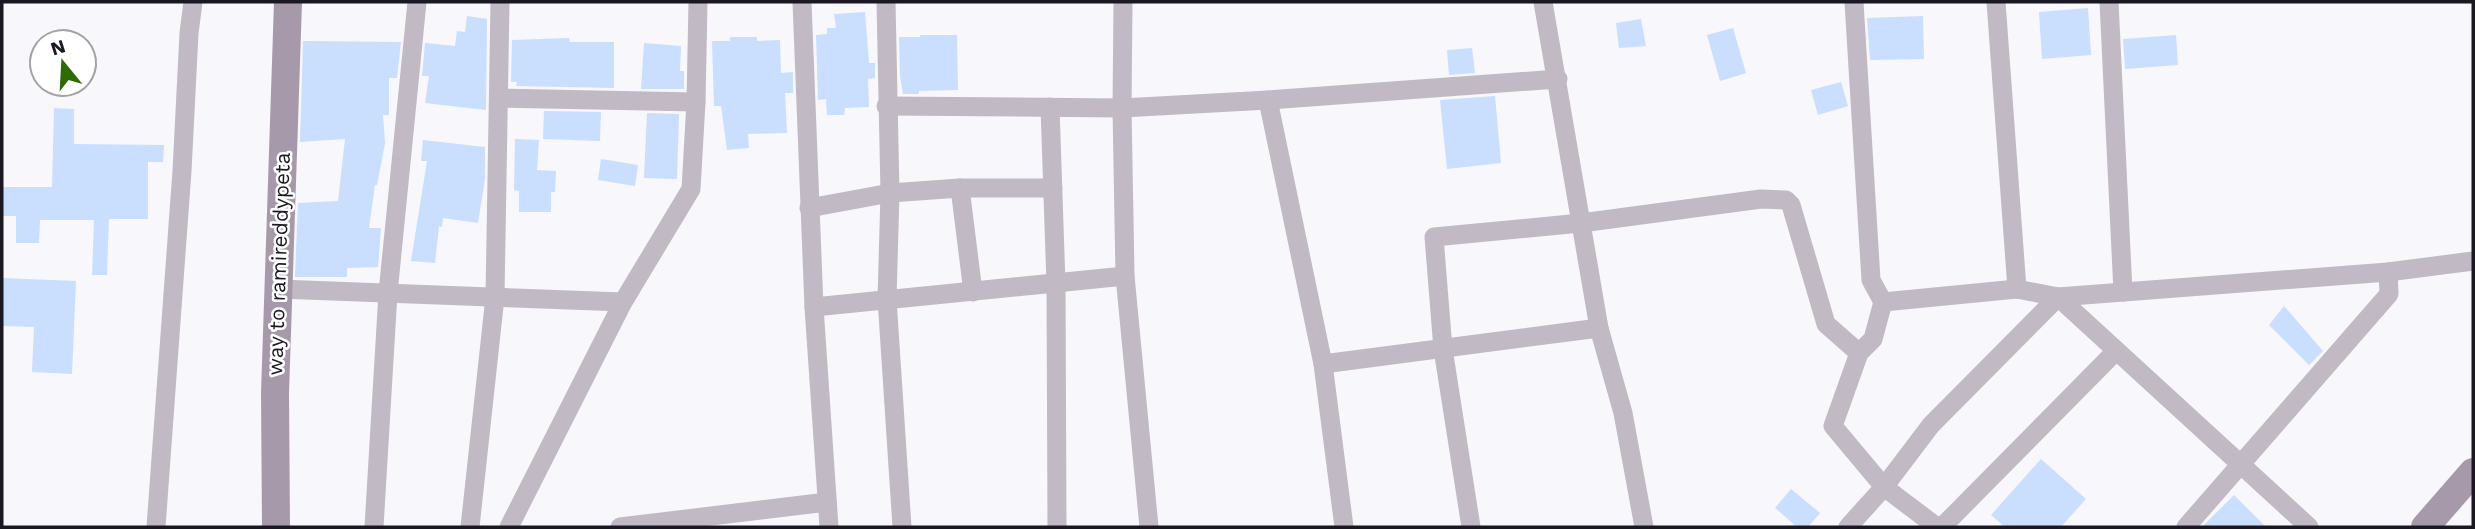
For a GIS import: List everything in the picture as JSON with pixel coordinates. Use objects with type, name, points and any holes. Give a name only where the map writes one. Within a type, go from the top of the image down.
[{"type":"street","points":[[156,527],[182,170],[188,33],[193,2]]},
{"type":"street","name":"way to ramireddypeta","points":[[276,527],[275,393],[288,2]]},
{"type":"street","points":[[374,527],[388,293],[418,2]]},
{"type":"street","points":[[470,527],[495,297],[500,2]]},
{"type":"street","points":[[509,527],[624,302],[691,189],[698,2]]},
{"type":"street","points":[[802,2],[814,307],[829,527]]},
{"type":"street","points":[[886,2],[886,106],[890,193],[887,299],[902,527]]},
{"type":"street","points":[[1123,2],[1125,276],[1149,527]]},
{"type":"street","points":[[1543,2],[1600,328],[1623,413],[1644,527]]},
{"type":"street","points":[[1854,2],[1871,280],[1884,302],[1873,340],[1859,353],[1833,426],[1884,487],[1940,527],[2116,351]]},
{"type":"street","points":[[1996,2],[2017,289]]},
{"type":"street","points":[[2109,2],[2123,292]]},
{"type":"street","points":[[886,106],[1122,108],[1558,79]]},
{"type":"street","points":[[499,98],[696,102]]},
{"type":"street","points":[[1268,100],[1323,364],[1345,527]]},
{"type":"street","points":[[1050,107],[1056,284],[1057,527]]},
{"type":"street","points":[[809,208],[890,193],[960,188],[1053,188]]},
{"type":"street","points":[[960,188],[974,292]]},
{"type":"street","points":[[1471,527],[1443,349],[1434,237],[1581,223],[1761,199],[1786,200],[1791,205],[1826,324],[1859,353]]},
{"type":"street","points":[[1884,302],[2017,289],[2057,296],[2123,292],[2388,272],[2473,261]]},
{"type":"street","points":[[2186,527],[2389,294],[2388,272]]},
{"type":"street","points":[[814,307],[1125,276]]},
{"type":"street","points":[[279,289],[624,302]]},
{"type":"street","points":[[2057,296],[2116,351],[2130,360],[2309,527]]},
{"type":"street","points":[[1848,527],[1884,487],[1931,425],[2057,296]]},
{"type":"street","points":[[1323,364],[1600,328]]},
{"type":"street","points":[[2425,527],[2473,472]]},
{"type":"street","points":[[620,527],[694,523],[827,502]]},
{"type":"building","points":[[2088,8],[2091,55],[2042,59],[2039,12]]},
{"type":"building","points":[[865,12],[869,63],[875,63],[875,78],[868,79],[869,107],[845,108],[844,115],[827,115],[826,99],[818,100],[816,35],[827,34],[827,28],[836,28],[834,14]]},
{"type":"building","points":[[467,16],[487,19],[486,110],[425,103],[429,76],[422,76],[425,43],[455,46],[457,31],[465,32]]},
{"type":"building","points":[[1923,16],[1924,59],[1870,60],[1867,18]]},
{"type":"building","points":[[1641,19],[1646,46],[1619,48],[1616,23]]},
{"type":"building","points":[[1733,28],[1746,73],[1720,81],[1707,35]]},
{"type":"building","points":[[957,35],[958,90],[903,94],[899,37]]},
{"type":"building","points":[[2176,35],[2178,65],[2125,69],[2123,39]]},
{"type":"building","points":[[730,37],[757,37],[757,41],[780,40],[781,73],[793,72],[793,93],[785,93],[787,133],[748,134],[749,148],[727,150],[721,106],[714,106],[712,41],[730,41]]},
{"type":"building","points":[[569,38],[570,42],[614,42],[614,88],[516,86],[517,82],[511,82],[512,40]]},
{"type":"building","points":[[303,41],[401,42],[397,78],[389,78],[389,115],[383,115],[385,143],[369,228],[381,228],[378,267],[347,268],[347,277],[295,277],[298,203],[338,201],[345,139],[300,142]]},
{"type":"building","points":[[644,43],[681,46],[680,71],[684,71],[684,89],[641,89]]},
{"type":"building","points":[[1472,48],[1475,73],[1449,75],[1447,50]]},
{"type":"building","points":[[1841,82],[1848,106],[1818,115],[1811,90]]},
{"type":"building","points":[[1495,96],[1501,163],[1447,169],[1440,100]]},
{"type":"building","points":[[54,108],[74,109],[74,144],[164,145],[163,162],[148,162],[148,219],[109,219],[107,275],[92,275],[94,220],[40,220],[39,243],[16,243],[16,216],[2,216],[2,187],[52,187]]},
{"type":"building","points":[[544,111],[601,112],[600,141],[543,139]]},
{"type":"building","points":[[647,113],[679,114],[677,179],[644,178]]},
{"type":"building","points":[[515,139],[539,140],[537,170],[556,171],[555,192],[551,192],[551,212],[519,212],[519,191],[514,190]]},
{"type":"building","points":[[423,140],[485,147],[485,179],[478,223],[443,218],[442,227],[439,226],[435,263],[411,261],[427,161],[421,161]]},
{"type":"building","points":[[601,159],[638,165],[635,186],[598,180]]},
{"type":"building","points":[[2,278],[76,281],[72,374],[32,372],[34,327],[2,326]]},
{"type":"building","points":[[2284,306],[2323,351],[2309,365],[2269,325]]},
{"type":"building","points":[[2041,459],[2086,499],[2061,527],[2005,527],[1991,515]]},
{"type":"building","points":[[1791,489],[1820,513],[1808,527],[1797,527],[1775,508]]},
{"type":"building","points":[[2234,495],[2266,527],[2202,527]]}]
